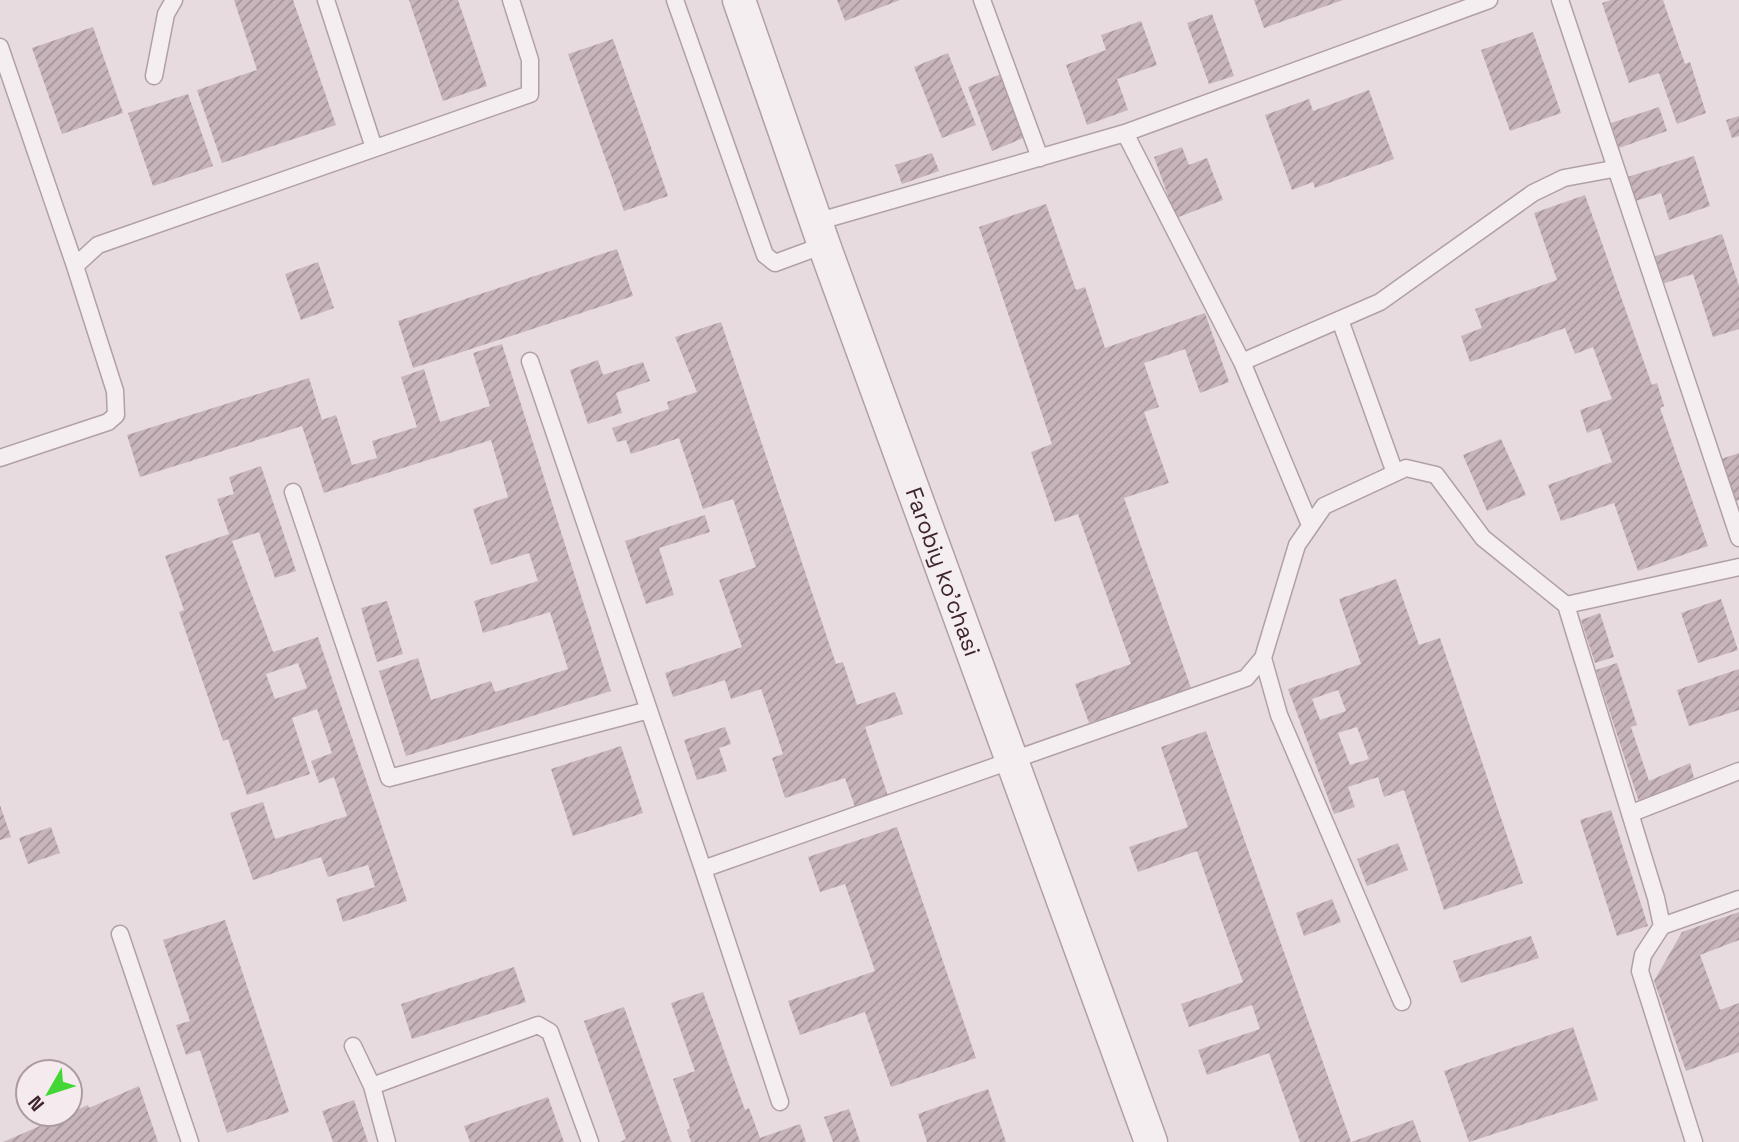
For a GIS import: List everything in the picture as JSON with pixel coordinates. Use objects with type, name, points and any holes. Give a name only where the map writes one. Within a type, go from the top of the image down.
[{"type":"street","name":"Farobiy ko'chasi","points":[[739,0],[820,233],[1151,1142]]},
{"type":"lane","points":[[154,76],[166,14],[174,0]]},
{"type":"lane","points":[[326,0],[374,149]]},
{"type":"lane","points":[[75,266],[98,245],[530,94],[530,60],[511,0]]},
{"type":"lane","points":[[675,0],[765,255],[775,263],[820,233],[1040,158],[1125,133],[1489,0]]},
{"type":"lane","points":[[982,0],[1040,158]]},
{"type":"lane","points":[[1560,0],[1614,169],[1739,538]]},
{"type":"lane","points":[[0,47],[115,391],[116,415],[108,422],[0,458]]},
{"type":"lane","points":[[1125,133],[1241,362],[1310,525]]},
{"type":"lane","points":[[1241,362],[1380,302],[1533,193],[1564,178],[1614,169]]},
{"type":"lane","points":[[1340,320],[1395,473]]},
{"type":"lane","points":[[530,361],[780,1102]]},
{"type":"lane","points":[[703,869],[1014,762],[1246,678],[1263,657],[1297,545],[1324,506],[1406,468],[1436,475],[1483,538],[1566,605],[1632,813],[1662,926]]},
{"type":"lane","points":[[293,492],[389,778],[649,710]]},
{"type":"lane","points":[[1566,605],[1739,567]]},
{"type":"lane","points":[[1263,657],[1279,715],[1402,1002]]},
{"type":"lane","points":[[1632,813],[1739,771]]},
{"type":"lane","points":[[1694,1142],[1640,971],[1643,955],[1662,926],[1739,899]]},
{"type":"lane","points":[[120,933],[190,1142]]},
{"type":"lane","points":[[372,1086],[538,1025],[550,1032],[590,1142]]},
{"type":"lane","points":[[353,1046],[372,1086],[387,1142]]},
{"type":"building","points":[[234,0],[293,0],[336,125],[222,163],[197,90],[257,70]]},
{"type":"building","points":[[409,0],[458,0],[487,86],[443,101]]},
{"type":"building","points":[[837,0],[900,0],[845,21]]},
{"type":"building","points":[[1254,0],[1343,0],[1264,28]]},
{"type":"building","points":[[1611,0],[1663,0],[1685,64],[1690,62],[1706,113],[1677,124],[1659,73],[1629,83],[1602,3]]},
{"type":"building","points":[[1212,14],[1234,76],[1209,84],[1187,23]]},
{"type":"building","points":[[1141,21],[1157,65],[1117,79],[1128,110],[1087,125],[1066,65],[1106,50],[1101,35]]},
{"type":"building","points":[[93,27],[123,113],[62,134],[32,48]]},
{"type":"building","points":[[1533,32],[1561,113],[1510,131],[1481,50]]},
{"type":"building","points":[[613,39],[668,196],[624,211],[568,54]]},
{"type":"building","points":[[948,53],[976,125],[942,138],[914,67]]},
{"type":"building","points":[[1004,73],[1028,136],[992,151],[968,87]]},
{"type":"building","points":[[1369,90],[1394,159],[1315,188],[1313,182],[1292,190],[1265,115],[1309,99],[1313,111]]},
{"type":"building","points":[[188,94],[213,166],[153,186],[128,113]]},
{"type":"building","points":[[1659,107],[1667,131],[1619,148],[1611,123]]},
{"type":"building","points":[[1739,116],[1739,136],[1732,138],[1726,120]]},
{"type":"building","points":[[1182,147],[1189,165],[1207,158],[1223,200],[1176,218],[1154,157]]},
{"type":"building","points":[[932,153],[939,171],[902,184],[895,165]]},
{"type":"building","points":[[1694,156],[1710,206],[1669,220],[1661,193],[1629,203],[1621,179]]},
{"type":"building","points":[[1585,195],[1652,385],[1657,383],[1664,406],[1660,408],[1708,546],[1638,571],[1614,503],[1561,521],[1548,485],[1612,462],[1600,428],[1587,433],[1580,410],[1612,399],[1593,347],[1575,354],[1565,328],[1470,362],[1461,336],[1482,328],[1475,309],[1557,280],[1534,213]]},
{"type":"building","points":[[1046,204],[1076,290],[1085,287],[1105,348],[1205,313],[1229,382],[1200,393],[1185,349],[1144,363],[1159,407],[1144,412],[1169,483],[1124,498],[1191,688],[1089,723],[1075,684],[1131,664],[1078,514],[1055,522],[1031,452],[1052,444],[979,227]]},
{"type":"building","points":[[1722,234],[1739,286],[1739,329],[1713,337],[1693,274],[1662,284],[1653,257]]},
{"type":"building","points":[[617,249],[633,296],[413,368],[398,321]]},
{"type":"building","points":[[318,262],[334,308],[301,320],[285,274]]},
{"type":"building","points":[[721,322],[836,664],[843,662],[857,705],[895,692],[903,714],[865,727],[888,796],[855,807],[845,778],[785,798],[772,758],[783,754],[761,689],[731,699],[725,680],[673,697],[665,673],[742,647],[719,580],[756,567],[733,499],[703,509],[679,438],[631,454],[626,440],[617,442],[612,428],[669,409],[667,402],[697,392],[675,337]]},
{"type":"building","points":[[502,344],[611,691],[406,756],[379,671],[418,658],[431,700],[491,681],[495,692],[568,669],[550,612],[483,633],[474,601],[538,581],[529,553],[491,565],[473,509],[508,497],[491,440],[324,493],[302,426],[140,477],[127,435],[309,378],[322,420],[336,415],[352,465],[377,458],[372,441],[417,427],[401,377],[424,369],[440,422],[490,406],[473,353]]},
{"type":"building","points":[[598,360],[603,375],[643,362],[650,381],[616,393],[622,413],[588,424],[570,370]]},
{"type":"building","points":[[1501,439],[1526,495],[1487,511],[1463,455]]},
{"type":"building","points":[[1739,453],[1739,500],[1732,502],[1718,460]]},
{"type":"building","points":[[261,466],[296,571],[275,578],[259,532],[232,541],[273,652],[318,637],[407,901],[343,922],[336,899],[375,887],[368,865],[328,877],[321,857],[253,880],[230,813],[263,802],[275,839],[347,816],[334,777],[319,783],[311,761],[332,753],[317,709],[292,718],[310,774],[247,795],[228,739],[223,741],[179,612],[184,610],[165,556],[229,534],[217,499],[234,494],[229,477]],"holes":[[[298,663],[307,688],[275,699],[266,674]]]},
{"type":"building","points":[[705,515],[710,532],[659,548],[674,595],[646,604],[625,541]]},
{"type":"building","points":[[1396,579],[1419,645],[1440,638],[1523,883],[1444,910],[1404,790],[1384,797],[1378,777],[1348,787],[1355,807],[1334,814],[1288,689],[1361,664],[1339,599]],"holes":[[[1338,690],[1346,711],[1320,720],[1312,699]],[[1357,727],[1369,759],[1350,765],[1338,733]]]},
{"type":"building","points":[[1721,599],[1738,650],[1698,663],[1681,613]]},
{"type":"building","points":[[387,601],[403,654],[377,662],[361,608]]},
{"type":"building","points":[[1600,613],[1614,657],[1595,663],[1581,620]]},
{"type":"building","points":[[1617,663],[1637,725],[1631,727],[1649,781],[1690,763],[1694,778],[1639,802],[1596,670]]},
{"type":"building","points":[[1739,669],[1739,710],[1689,726],[1677,690]]},
{"type":"building","points":[[725,727],[731,744],[719,748],[727,771],[697,780],[684,740]]},
{"type":"building","points":[[1206,731],[1351,1142],[1300,1142],[1269,1053],[1207,1075],[1198,1050],[1260,1029],[1252,1005],[1189,1027],[1181,1004],[1243,982],[1197,851],[1138,872],[1129,847],[1188,827],[1161,747]]},
{"type":"building","points":[[621,746],[643,813],[573,836],[551,769]]},
{"type":"building","points":[[0,805],[11,837],[0,840]]},
{"type":"building","points":[[1611,810],[1648,926],[1617,936],[1580,820]]},
{"type":"building","points":[[51,827],[60,853],[28,864],[19,838]]},
{"type":"building","points":[[897,827],[976,1058],[891,1087],[865,1012],[800,1035],[788,1001],[875,971],[845,884],[820,892],[808,857]]},
{"type":"building","points":[[1398,843],[1408,870],[1367,886],[1357,859]]},
{"type":"building","points":[[1332,899],[1341,922],[1304,936],[1296,913]]},
{"type":"building","points":[[1739,912],[1739,940],[1700,955],[1720,1010],[1739,1003],[1739,1052],[1686,1071],[1654,981],[1682,932]]},
{"type":"building","points":[[225,920],[289,1112],[227,1133],[200,1050],[186,1055],[176,1025],[190,1021],[163,940]]},
{"type":"building","points":[[1531,936],[1539,958],[1461,983],[1453,961]]},
{"type":"building","points":[[514,967],[526,1002],[412,1039],[401,1004]]},
{"type":"building","points":[[703,992],[745,1110],[749,1108],[760,1138],[800,1124],[806,1142],[691,1142],[687,1130],[690,1128],[673,1079],[695,1071],[671,1003]]},
{"type":"building","points":[[624,1007],[672,1142],[620,1142],[626,1139],[584,1021]]},
{"type":"building","points":[[1573,1027],[1598,1100],[1469,1142],[1444,1071]]},
{"type":"building","points":[[139,1086],[158,1142],[3,1142],[35,1128],[84,1128],[84,1107],[88,1105],[89,1108]]},
{"type":"building","points":[[988,1089],[1006,1142],[927,1142],[918,1114]]},
{"type":"building","points":[[548,1097],[564,1142],[470,1142],[464,1126]]},
{"type":"building","points":[[354,1100],[368,1142],[333,1142],[322,1111]]},
{"type":"building","points":[[849,1109],[860,1142],[833,1142],[824,1117]]},
{"type":"building","points":[[1413,1120],[1421,1142],[1351,1142]]}]
